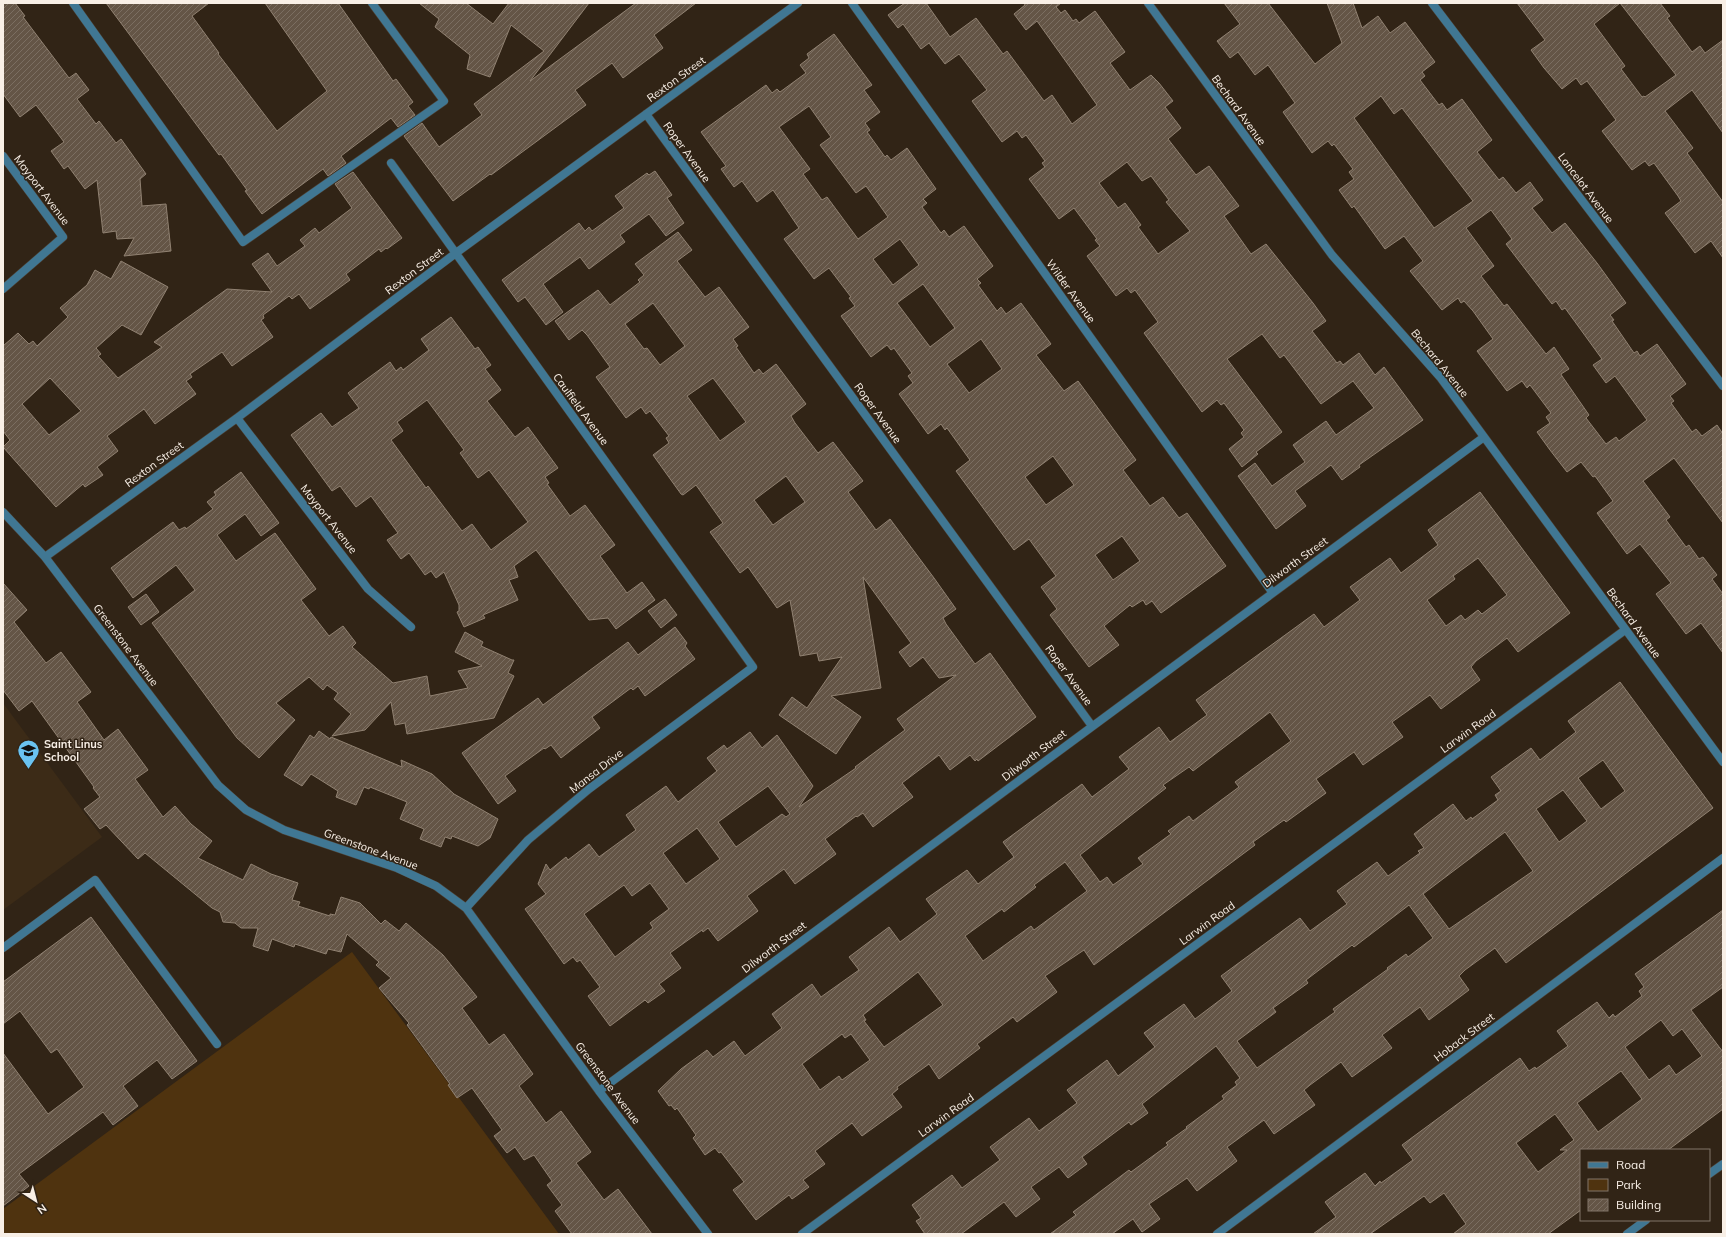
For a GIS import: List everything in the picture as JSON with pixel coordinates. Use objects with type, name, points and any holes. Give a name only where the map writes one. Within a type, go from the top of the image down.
[{"type":"street","points":[[73,3],[244,242],[444,101],[372,3]]},
{"type":"street","name":"Rexton Street","points":[[44,557],[237,418],[456,253],[798,3]]},
{"type":"street","name":"Wilder Avenue","points":[[852,3],[1272,592]]},
{"type":"street","name":"Bechard Avenue","points":[[1148,3],[1332,255],[1440,376],[1723,762]]},
{"type":"street","name":"Lancelot Avenue","points":[[1432,3],[1723,386]]},
{"type":"street","name":"Roper Avenue","points":[[646,114],[1092,726]]},
{"type":"street","name":"Mayport Avenue","points":[[3,156],[64,237],[3,290]]},
{"type":"street","name":"Caulfield Avenue","points":[[392,163],[753,667]]},
{"type":"street","name":"Mayport Avenue","points":[[237,418],[368,588],[411,627]]},
{"type":"street","name":"Dilworth Street","points":[[599,1091],[1272,592],[1484,437]]},
{"type":"street","name":"Greenstone Avenue","points":[[3,512],[44,557],[218,785],[246,810],[284,830],[397,868],[436,886],[466,908],[599,1091],[708,1234]]},
{"type":"street","name":"Larwin Road","points":[[802,1234],[1625,630]]},
{"type":"street","name":"Mansa Drive","points":[[466,908],[528,840],[582,794],[753,667]]},
{"type":"street","name":"Hoback Street","points":[[1217,1234],[1723,858]]},
{"type":"street","points":[[3,948],[95,880],[217,1044]]},
{"type":"street","points":[[1710,1173],[1723,1164]]},
{"type":"street","points":[[1627,1234],[1645,1221]]},
{"type":"shaded area","name":"Saint Linus School","points":[[3,703],[102,837],[3,910]]},
{"type":"green space","points":[[352,952],[559,1234],[3,1234],[3,1209]]},
{"type":"building","points":[[3,3],[15,3],[25,16],[23,17],[69,78],[76,73],[89,90],[77,99],[96,124],[99,121],[116,143],[121,139],[146,174],[140,179],[142,206],[166,204],[171,251],[124,256],[134,238],[117,239],[116,231],[103,233],[97,180],[85,189],[68,166],[64,169],[51,151],[64,142],[36,105],[20,117],[3,94]]},
{"type":"building","points":[[106,3],[209,3],[192,16],[219,53],[218,54],[277,131],[327,91],[265,3],[338,3],[393,81],[396,79],[413,102],[408,106],[415,115],[398,127],[391,118],[341,156],[346,163],[328,176],[323,169],[262,214],[221,154],[219,155]]},
{"type":"building","points":[[419,3],[466,3],[493,24],[509,3],[589,3],[530,81],[636,3],[696,3],[654,35],[663,48],[623,78],[612,63],[575,90],[586,105],[453,201],[404,136],[422,123],[439,147],[482,115],[474,104],[544,51],[511,25],[490,77],[467,69],[470,55],[435,27],[439,19]]},
{"type":"building","points":[[905,3],[926,3],[950,37],[976,18],[1003,54],[1007,51],[1044,101],[1052,95],[1072,124],[1097,105],[1037,21],[1026,30],[1014,14],[1025,5],[1024,3],[1061,3],[1056,7],[1061,13],[1065,10],[1073,21],[1076,19],[1079,23],[1095,11],[1125,52],[1110,63],[1130,90],[1151,75],[1173,101],[1165,107],[1181,128],[1168,139],[1196,175],[1209,166],[1239,206],[1224,216],[1251,254],[1266,244],[1313,303],[1326,321],[1312,331],[1337,363],[1340,361],[1343,365],[1359,353],[1375,375],[1384,367],[1423,420],[1359,465],[1360,467],[1342,480],[1331,465],[1295,491],[1306,506],[1276,529],[1238,476],[1255,463],[1272,486],[1305,462],[1293,445],[1326,421],[1336,435],[1374,408],[1353,381],[1321,404],[1284,355],[1280,358],[1262,334],[1227,359],[1282,432],[1256,452],[1258,454],[1242,467],[1229,449],[1244,437],[1241,433],[1244,430],[1224,403],[1221,405],[1217,400],[1202,412],[1144,333],[1158,322],[1135,290],[1131,293],[1127,288],[1116,296],[1087,256],[1100,246],[1095,240],[1097,239],[1074,208],[1059,219],[1029,179],[1045,167],[1042,163],[1045,161],[1026,135],[1022,138],[1017,131],[1002,142],[972,101],[987,90],[959,54],[945,64],[929,43],[921,49],[903,24],[898,28],[888,15]],"holes":[[[1127,162],[1142,181],[1151,176],[1169,200],[1166,202],[1190,231],[1158,254],[1138,227],[1141,225],[1125,203],[1118,208],[1099,183]]]},
{"type":"building","points":[[1224,3],[1268,3],[1315,64],[1342,43],[1327,3],[1353,3],[1362,28],[1378,16],[1390,33],[1405,22],[1435,62],[1422,72],[1425,76],[1420,80],[1439,105],[1442,103],[1447,110],[1462,99],[1492,140],[1477,152],[1499,180],[1503,177],[1516,193],[1530,182],[1543,200],[1532,208],[1552,233],[1565,223],[1597,263],[1626,303],[1610,315],[1614,320],[1612,321],[1634,353],[1637,351],[1640,356],[1657,344],[1686,384],[1670,396],[1674,401],[1671,403],[1692,432],[1696,429],[1702,436],[1717,425],[1723,434],[1723,523],[1674,458],[1643,481],[1670,517],[1666,520],[1686,547],[1689,545],[1699,559],[1703,557],[1717,575],[1712,579],[1723,594],[1723,653],[1701,623],[1686,634],[1656,594],[1671,583],[1640,544],[1627,554],[1597,513],[1613,501],[1595,476],[1593,477],[1581,462],[1567,472],[1537,432],[1550,423],[1546,417],[1551,413],[1530,385],[1527,388],[1522,381],[1507,391],[1477,351],[1493,339],[1473,311],[1464,301],[1461,303],[1458,298],[1442,310],[1410,271],[1423,261],[1404,236],[1385,249],[1354,206],[1352,208],[1339,190],[1354,179],[1349,172],[1353,169],[1334,144],[1332,146],[1328,141],[1312,153],[1283,112],[1295,103],[1268,65],[1255,75],[1238,52],[1230,58],[1217,41],[1240,24]],"holes":[[[1381,96],[1394,114],[1402,108],[1473,201],[1434,228],[1354,118]],[[1491,210],[1512,239],[1506,244],[1552,304],[1556,301],[1562,310],[1565,308],[1602,359],[1593,365],[1606,383],[1615,376],[1647,420],[1619,441],[1616,437],[1606,444],[1586,418],[1589,415],[1562,376],[1561,374],[1569,369],[1554,347],[1546,354],[1507,304],[1504,306],[1481,276],[1494,266],[1466,228]]]},
{"type":"building","points":[[1517,3],[1620,3],[1660,3],[1670,16],[1667,18],[1692,52],[1700,46],[1705,53],[1723,40],[1723,133],[1692,90],[1665,111],[1693,148],[1687,153],[1723,202],[1723,258],[1711,241],[1695,253],[1665,213],[1681,201],[1678,196],[1654,163],[1649,166],[1645,161],[1632,170],[1602,131],[1616,120],[1587,81],[1581,85],[1576,78],[1562,89],[1544,68],[1531,50],[1545,40]],"holes":[[[1620,3],[1676,75],[1645,97],[1642,97],[1621,69],[1625,66],[1594,24]]]},
{"type":"building","points":[[834,34],[872,85],[864,90],[880,112],[865,123],[870,130],[867,132],[885,157],[887,155],[891,160],[907,148],[936,189],[923,199],[927,203],[922,207],[941,233],[944,230],[949,237],[964,226],[993,266],[977,279],[981,283],[978,285],[997,311],[1001,307],[1006,314],[1021,303],[1051,344],[1036,355],[1064,391],[1078,381],[1136,460],[1123,470],[1150,506],[1163,497],[1179,518],[1187,513],[1226,566],[1161,613],[1152,601],[1146,605],[1143,600],[1132,607],[1130,605],[1104,626],[1119,645],[1089,667],[1050,615],[1057,609],[1041,587],[1056,576],[1029,539],[1014,550],[956,471],[970,460],[947,428],[945,430],[941,424],[928,434],[899,394],[913,383],[908,376],[912,373],[894,348],[891,350],[887,345],[871,357],[841,316],[855,306],[849,298],[851,297],[829,268],[814,279],[784,239],[799,228],[773,190],[757,202],[742,181],[734,187],[721,169],[726,166],[701,132],[766,85],[772,93],[777,89],[780,92],[806,73],[800,65],[809,58],[807,54]],"holes":[[[809,106],[831,137],[820,145],[856,193],[866,186],[888,217],[858,239],[827,197],[822,200],[803,174],[810,169],[779,127]],[[900,239],[919,265],[893,285],[873,259]],[[923,284],[955,328],[930,347],[897,303]],[[981,339],[1002,369],[969,393],[947,364]],[[1053,456],[1074,485],[1046,505],[1025,477]],[[1122,536],[1140,561],[1113,580],[1095,555]]]},
{"type":"building","points":[[655,171],[672,195],[667,198],[684,223],[666,236],[649,214],[620,235],[625,242],[589,269],[580,257],[543,284],[563,312],[546,325],[525,297],[518,302],[502,280],[579,223],[585,231],[589,227],[592,231],[624,208],[615,196],[647,173],[649,175]]},
{"type":"building","points":[[353,172],[402,238],[381,252],[379,249],[346,274],[350,280],[310,309],[299,294],[292,299],[289,296],[263,315],[264,318],[261,320],[273,337],[232,366],[222,352],[190,374],[192,377],[186,381],[196,394],[155,424],[144,409],[107,436],[118,451],[97,467],[103,475],[85,487],[83,484],[56,507],[3,447],[10,440],[3,431],[3,346],[18,333],[29,344],[33,341],[37,346],[68,317],[60,308],[87,285],[95,270],[111,279],[121,261],[168,287],[141,335],[122,325],[96,348],[101,354],[98,356],[118,378],[162,347],[154,342],[227,289],[272,292],[252,264],[268,253],[277,266],[305,246],[300,240],[315,228],[319,233],[352,208],[335,184]],"holes":[[[50,378],[81,411],[49,435],[22,404]]]},
{"type":"building","points":[[678,232],[692,250],[677,261],[705,297],[719,287],[749,327],[733,339],[738,346],[736,347],[754,373],[759,369],[763,374],[776,364],[806,404],[791,416],[795,423],[818,453],[833,442],[863,481],[848,492],[876,530],[890,519],[956,609],[943,618],[975,664],[990,653],[1036,717],[978,761],[977,759],[975,761],[970,755],[950,770],[939,755],[902,783],[913,797],[873,827],[863,813],[857,817],[856,816],[825,839],[836,854],[795,884],[784,869],[747,896],[758,911],[718,941],[708,928],[703,932],[702,930],[670,953],[681,968],[659,984],[665,991],[648,1003],[645,1000],[610,1026],[588,996],[600,987],[580,960],[577,962],[573,957],[564,964],[525,909],[546,894],[538,884],[546,864],[550,870],[566,857],[568,860],[589,844],[599,857],[636,830],[626,815],[666,786],[678,802],[717,771],[707,758],[724,745],[727,749],[750,732],[762,748],[777,735],[813,786],[799,807],[856,768],[855,767],[905,730],[897,719],[956,675],[939,678],[923,657],[910,667],[899,652],[911,643],[863,577],[881,688],[831,696],[861,717],[836,754],[779,715],[792,697],[807,708],[842,657],[819,661],[817,653],[800,656],[790,600],[777,608],[748,567],[740,573],[710,532],[723,523],[696,485],[683,495],[681,494],[653,455],[669,443],[666,438],[669,436],[650,411],[646,414],[641,407],[626,418],[596,377],[610,367],[587,335],[582,330],[569,340],[555,321],[598,290],[610,305],[640,282],[638,280],[644,275],[635,264]],"holes":[[[653,303],[685,346],[660,365],[647,348],[644,349],[625,324]],[[713,378],[746,422],[720,441],[687,396]],[[786,476],[805,502],[773,525],[754,500]],[[768,786],[790,814],[786,817],[782,814],[736,847],[718,822]],[[697,828],[720,859],[686,884],[663,853]],[[650,883],[669,909],[650,923],[653,928],[615,957],[584,914],[624,885],[632,896]]]},
{"type":"building","points":[[451,317],[475,349],[478,347],[491,365],[485,369],[501,390],[487,401],[515,437],[528,427],[558,468],[545,477],[549,483],[547,484],[570,516],[585,505],[615,545],[600,556],[627,593],[642,582],[655,600],[616,629],[608,618],[589,620],[536,550],[514,566],[518,577],[509,580],[518,600],[483,615],[485,618],[464,627],[457,612],[459,611],[459,605],[444,572],[436,578],[431,571],[425,575],[409,553],[401,559],[387,540],[398,533],[371,496],[356,507],[340,486],[332,491],[291,435],[321,413],[332,427],[359,408],[348,393],[390,362],[396,371],[401,367],[403,370],[429,350],[421,339]],"holes":[[[427,400],[464,450],[460,453],[478,478],[489,470],[528,522],[491,550],[472,524],[462,531],[428,486],[426,488],[391,440],[403,431],[397,422]]]},
{"type":"building","points":[[241,472],[279,523],[261,536],[245,514],[217,535],[236,561],[275,533],[316,589],[301,600],[329,636],[343,626],[356,643],[352,647],[393,683],[427,676],[430,696],[468,688],[458,671],[482,666],[455,652],[465,632],[483,642],[481,646],[514,660],[508,673],[514,676],[494,718],[407,734],[405,723],[395,725],[391,702],[365,730],[332,736],[351,714],[334,699],[338,693],[327,685],[323,690],[309,677],[276,703],[295,720],[259,758],[237,738],[152,623],[195,590],[176,565],[133,598],[111,568],[173,522],[179,530],[185,527],[186,529],[213,509],[207,502],[216,495],[214,492]]},
{"type":"building","points":[[1480,492],[1570,613],[1518,652],[1507,638],[1476,661],[1471,667],[1480,680],[1441,709],[1430,695],[1392,722],[1403,737],[1363,765],[1354,752],[1316,779],[1326,793],[1286,822],[1284,820],[1253,842],[1255,845],[1094,965],[1084,950],[1045,976],[1057,992],[1017,1022],[1013,1017],[977,1044],[980,1048],[939,1079],[929,1064],[897,1087],[898,1089],[892,1094],[902,1107],[862,1136],[852,1123],[815,1151],[825,1164],[803,1180],[809,1187],[792,1199],[789,1195],[756,1220],[733,1190],[744,1182],[721,1152],[719,1153],[715,1148],[705,1155],[693,1138],[696,1135],[677,1108],[675,1110],[671,1105],[669,1106],[658,1091],[681,1069],[707,1050],[713,1057],[734,1041],[745,1056],[782,1028],[772,1014],[812,984],[821,997],[859,970],[849,957],[889,927],[900,942],[937,914],[926,899],[967,870],[978,884],[1014,857],[1003,842],[1082,784],[1092,797],[1129,769],[1119,757],[1159,727],[1170,742],[1207,715],[1196,700],[1314,614],[1324,627],[1360,600],[1350,587],[1390,558],[1401,573],[1438,545],[1428,530]],"holes":[[[1478,558],[1507,595],[1482,614],[1478,610],[1465,620],[1461,615],[1446,626],[1427,600],[1455,579],[1453,576]],[[1270,712],[1291,741],[1235,782],[1239,787],[1193,821],[1189,816],[1168,831],[1171,834],[1138,858],[1143,864],[1113,885],[1107,877],[1100,882],[1080,855],[1166,788],[1163,785],[1189,767],[1193,771]],[[1065,862],[1087,891],[1034,930],[1031,926],[983,961],[965,936],[1002,909],[1004,912],[1036,887],[1034,885]],[[918,972],[943,1005],[884,1047],[864,1021],[866,1020],[863,1015]],[[842,1034],[845,1038],[851,1034],[870,1060],[842,1080],[839,1076],[820,1090],[802,1064]]]},
{"type":"building","points":[[3,583],[27,610],[14,622],[46,663],[61,652],[91,692],[77,702],[104,740],[118,729],[148,770],[135,779],[163,817],[175,806],[191,824],[212,841],[198,858],[243,880],[251,864],[271,874],[298,883],[292,900],[300,902],[298,906],[330,916],[330,914],[335,915],[341,897],[360,903],[381,924],[385,920],[399,931],[406,923],[443,955],[477,997],[462,1008],[489,1045],[504,1034],[533,1074],[519,1086],[546,1123],[561,1111],[591,1152],[576,1163],[604,1200],[618,1189],[652,1234],[572,1234],[555,1211],[562,1205],[547,1185],[552,1181],[534,1155],[524,1160],[515,1147],[507,1153],[494,1136],[502,1130],[472,1088],[457,1098],[448,1085],[450,1084],[407,1025],[409,1023],[379,988],[391,978],[376,965],[379,962],[347,934],[341,952],[328,949],[326,954],[295,944],[294,947],[272,939],[268,951],[253,946],[258,928],[241,928],[235,923],[223,922],[220,912],[212,908],[145,853],[138,859],[106,825],[100,829],[84,809],[100,797],[93,788],[94,787],[32,701],[19,711],[3,690]]},
{"type":"building","points":[[146,594],[159,612],[141,625],[128,607]]},
{"type":"building","points":[[665,599],[677,615],[661,628],[648,611]]},
{"type":"building","points":[[675,627],[687,643],[685,646],[695,659],[645,696],[638,686],[633,690],[631,688],[592,717],[600,728],[561,758],[551,745],[545,749],[544,748],[505,776],[516,791],[498,804],[462,753],[538,698],[543,705],[628,642],[638,655]]},
{"type":"building","points":[[1620,682],[1713,808],[1506,963],[1495,948],[1465,970],[1459,976],[1469,990],[1429,1020],[1420,1007],[1382,1035],[1392,1048],[1352,1077],[1341,1062],[1310,1085],[1304,1090],[1315,1105],[1274,1134],[1264,1120],[1227,1147],[1237,1161],[1197,1191],[1187,1178],[1149,1204],[1160,1219],[1142,1232],[1133,1219],[1112,1234],[1050,1234],[1076,1215],[1073,1212],[1129,1170],[1131,1172],[1168,1145],[1166,1143],[1224,1099],[1222,1096],[1237,1085],[1235,1082],[1240,1078],[1216,1046],[1142,1104],[1148,1113],[1131,1125],[1129,1122],[1082,1157],[1087,1164],[1068,1178],[1059,1167],[1031,1187],[1040,1199],[1016,1217],[1004,1202],[961,1234],[925,1234],[916,1221],[921,1218],[912,1205],[952,1175],[962,1188],[1000,1160],[990,1147],[1029,1118],[1039,1131],[1077,1103],[1067,1090],[1107,1060],[1118,1076],[1155,1047],[1144,1033],[1184,1004],[1195,1019],[1232,991],[1221,976],[1300,918],[1310,931],[1347,904],[1337,891],[1377,862],[1388,876],[1420,853],[1418,851],[1424,848],[1414,834],[1453,804],[1466,821],[1471,817],[1472,819],[1498,800],[1495,795],[1501,791],[1491,777],[1531,748],[1540,760],[1576,732],[1568,721]],"holes":[[[1603,760],[1625,791],[1601,809],[1578,778]],[[1563,790],[1587,821],[1559,842],[1536,809]],[[1505,832],[1533,871],[1449,929],[1423,894]],[[1409,905],[1433,938],[1408,957],[1406,954],[1387,968],[1388,969],[1333,1009],[1335,1012],[1257,1068],[1237,1041],[1276,1012],[1273,1008],[1308,983],[1306,980],[1352,945],[1354,947]]]},
{"type":"building","points":[[319,731],[330,739],[331,737],[402,767],[401,760],[432,774],[454,794],[498,819],[490,838],[478,846],[452,836],[451,839],[445,837],[441,847],[420,839],[424,829],[400,819],[407,802],[370,787],[369,789],[364,787],[356,805],[336,797],[338,791],[311,774],[302,786],[284,775],[310,735],[314,738]]},
{"type":"building","points":[[1723,910],[1723,987],[1691,1010],[1723,1052],[1723,1109],[1669,1149],[1580,1149],[1580,1211],[1548,1234],[1453,1234],[1466,1224],[1444,1193],[1430,1203],[1424,1196],[1370,1234],[1313,1234],[1336,1217],[1325,1202],[1365,1173],[1375,1186],[1380,1181],[1381,1183],[1413,1160],[1402,1145],[1520,1058],[1529,1071],[1535,1067],[1536,1069],[1568,1046],[1557,1031],[1597,1002],[1609,1018],[1613,1014],[1615,1017],[1642,996],[1639,991],[1644,987],[1635,974]],"holes":[[[1661,1020],[1673,1036],[1682,1029],[1702,1056],[1676,1075],[1669,1065],[1649,1080],[1625,1047]],[[1621,1071],[1642,1099],[1598,1132],[1577,1103]],[[1555,1114],[1574,1140],[1560,1150],[1567,1150],[1538,1172],[1516,1143]]]},
{"type":"building","points":[[91,917],[197,1061],[172,1079],[157,1060],[123,1086],[138,1106],[113,1125],[103,1112],[19,1174],[29,1186],[3,1206],[3,1053],[48,1114],[84,1087],[57,1049],[51,1053],[20,1011],[3,1024],[3,982]]},
{"type":"place","name":"Saint Linus School","points":[[28,770]]}]
